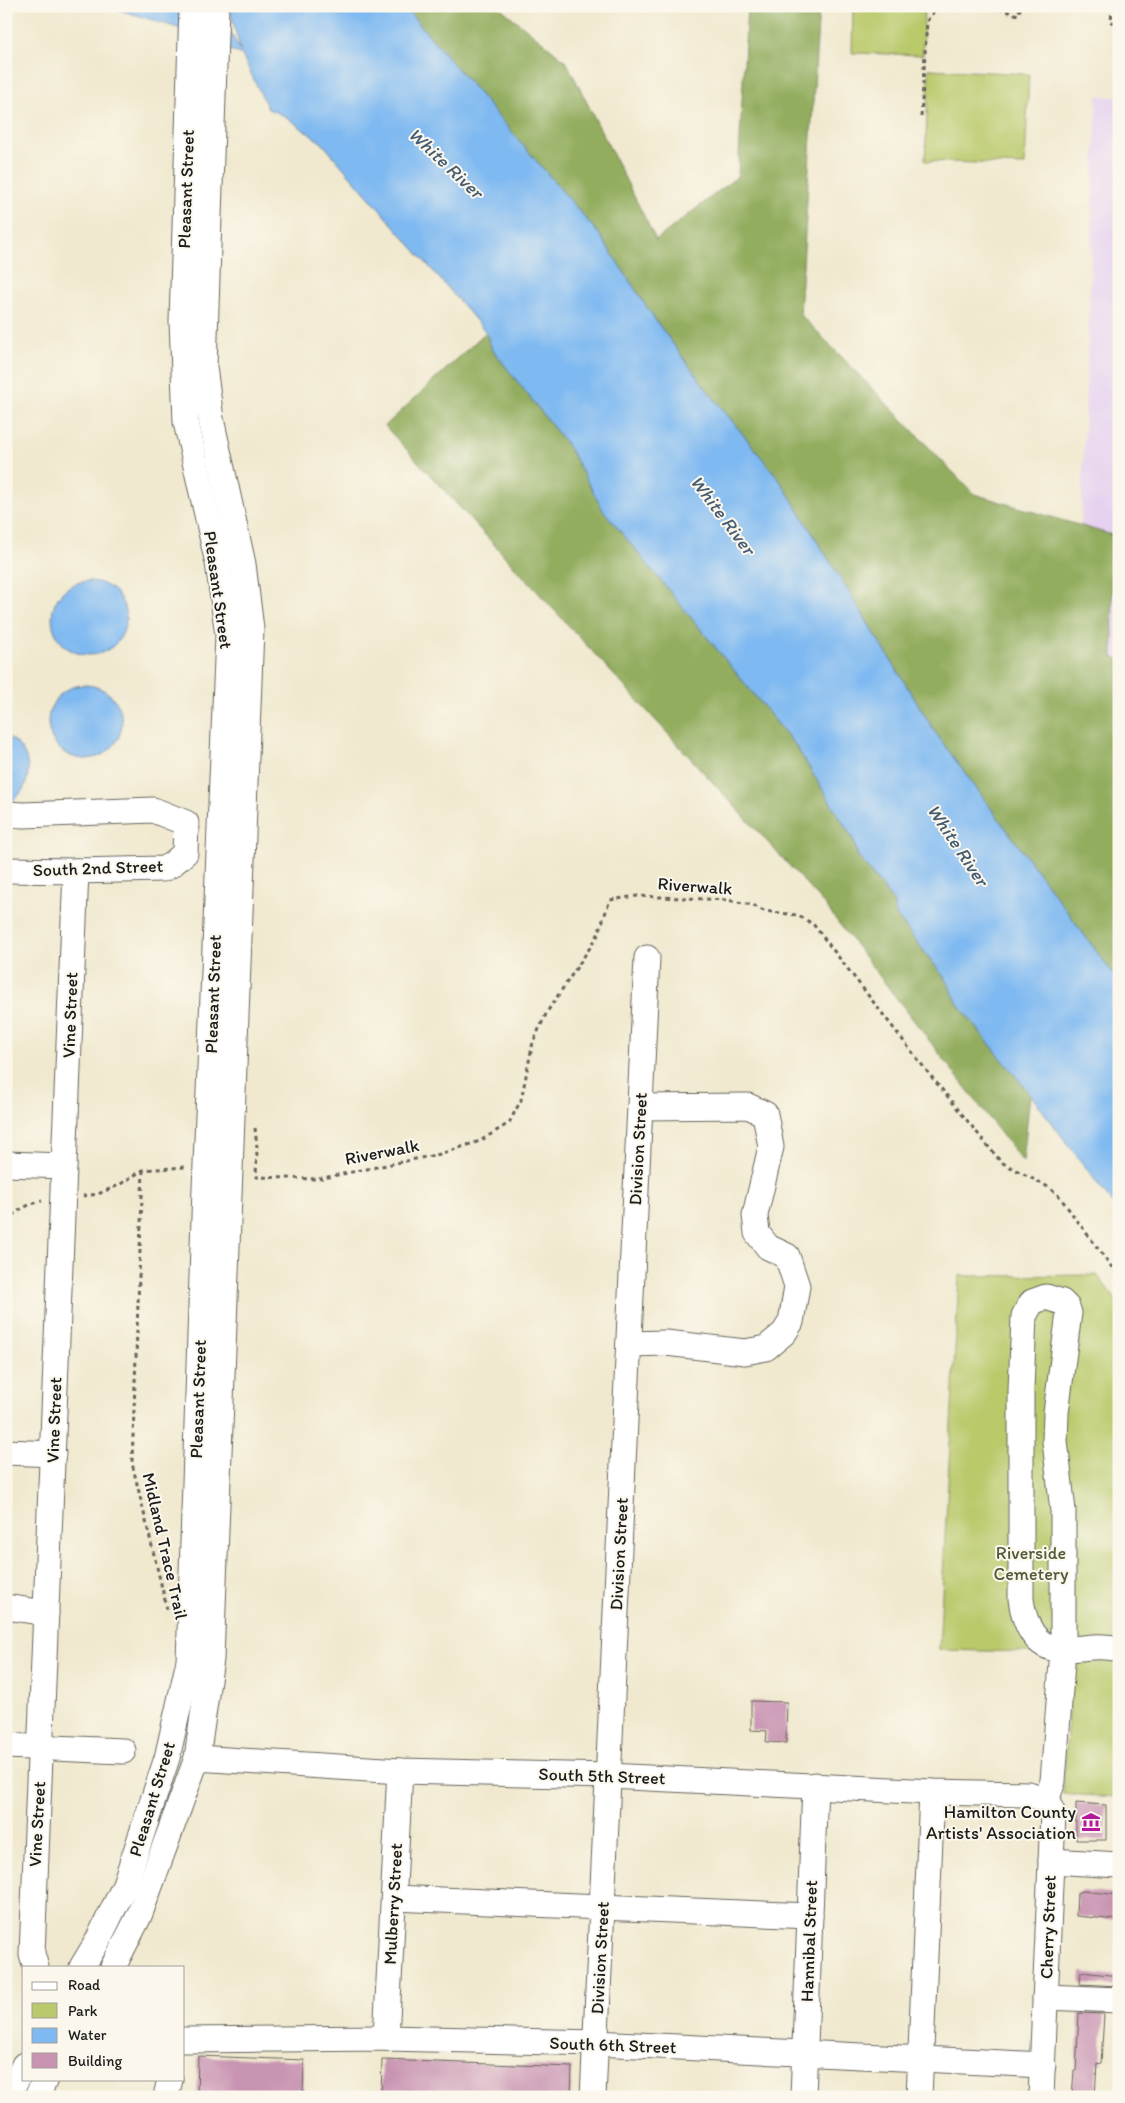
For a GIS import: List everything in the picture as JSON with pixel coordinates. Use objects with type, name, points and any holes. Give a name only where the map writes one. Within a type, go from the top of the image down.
[{"type":"street","name":"Pleasant Street","points":[[114,1966],[140,1916],[197,1758],[211,1660],[251,629],[243,564],[211,419],[204,367],[194,322],[192,6]]},
{"type":"street","name":"Pleasant Street","points":[[83,1966],[97,1942],[124,1887],[168,1758],[189,1661],[205,1188],[228,635],[218,563],[186,422],[216,6]]},
{"type":"street","name":"South 2nd Street","points":[[6,814],[153,810],[186,823],[185,853],[171,866],[163,869],[76,872],[6,870]]},
{"type":"street","name":"Vine Street","points":[[36,1966],[32,1954],[76,872]]},
{"type":"street","name":"Division Street","points":[[593,2097],[647,958]]},
{"type":"street","points":[[628,1344],[666,1343],[745,1352],[766,1348],[784,1333],[791,1322],[797,1286],[787,1256],[768,1247],[757,1233],[755,1215],[771,1147],[766,1114],[748,1106],[640,1107]]},
{"type":"street","points":[[6,1164],[64,1166]]},
{"type":"street","points":[[1046,1801],[1053,1781],[1063,1650],[1063,1510],[1055,1441],[1056,1413],[1070,1313],[1062,1302],[1046,1297],[1032,1302],[1024,1316],[1021,1390],[1021,1599],[1026,1624],[1037,1641],[1052,1648],[1063,1650],[1092,1646],[1119,1649]]},
{"type":"street","points":[[6,1452],[52,1454]]},
{"type":"street","points":[[6,1607],[46,1613]]},
{"type":"street","points":[[6,1746],[123,1752]]},
{"type":"street","name":"South 5th Street","points":[[197,1758],[400,1771],[608,1776],[932,1792],[1028,1794],[1038,1796],[1046,1801]]},
{"type":"street","name":"Mulberry Street","points":[[386,2038],[400,1771]]},
{"type":"street","name":"Hannibal Street","points":[[803,2097],[815,1785]]},
{"type":"street","points":[[919,2097],[932,1792]]},
{"type":"street","name":"Cherry Street","points":[[1041,2097],[1053,1814],[1046,1801]]},
{"type":"street","points":[[1051,1861],[1119,1865]]},
{"type":"street","points":[[394,1898],[810,1916]]},
{"type":"street","points":[[1045,1997],[1119,2000]]},
{"type":"street","name":"South 6th Street","points":[[185,2040],[386,2038],[596,2043],[1043,2065]]},
{"type":"street","points":[[8,2097],[22,2069]]},
{"type":"street","points":[[37,2097],[45,2080]]},
{"type":"street","points":[[166,2097],[170,2080]]},
{"type":"path","points":[[921,117],[926,21],[938,6]]},
{"type":"path","points":[[990,6],[1018,15],[1021,6]]},
{"type":"path","points":[[1112,6],[1111,22],[1119,23]]},
{"type":"path","name":"Riverwalk","points":[[256,1177],[318,1178],[440,1154],[480,1141],[509,1124],[521,1100],[533,1042],[547,1012],[598,937],[610,900],[637,896],[728,900],[752,905],[764,911],[798,915],[813,924],[926,1070],[1001,1162],[1048,1187],[1059,1196],[1119,1277]]},
{"type":"path","points":[[6,1221],[14,1213],[34,1202],[63,1200],[98,1194],[119,1185],[143,1170],[190,1167]]},
{"type":"path","name":"Midland Trace Trail","points":[[143,1170],[132,1463],[170,1621]]},
{"type":"shaded area","points":[[1097,96],[1119,97],[1119,688],[1075,686]]},
{"type":"green space","points":[[404,6],[498,6],[566,61],[656,240],[738,176],[747,6],[819,6],[800,314],[974,494],[1112,535],[1113,657],[1119,659],[1119,982],[937,735],[779,479],[708,391],[656,321],[599,234]]},
{"type":"green space","points":[[853,6],[924,8],[923,55],[852,53]]},
{"type":"green space","points":[[929,69],[1029,74],[1025,165],[925,161]]},
{"type":"green space","points":[[486,332],[492,349],[568,446],[603,510],[796,746],[853,839],[858,856],[893,901],[896,915],[947,981],[958,1004],[1030,1094],[1023,1162],[820,899],[385,426]]},
{"type":"green space","name":"Riverside Cemetery","points":[[1097,1275],[1119,1304],[1119,1797],[1063,1794],[1072,1653],[939,1650],[959,1276]]},
{"type":"water","name":"White River","points":[[107,6],[217,6],[241,52],[229,6],[404,6],[599,234],[656,321],[708,391],[779,479],[937,735],[1119,982],[1119,1212],[1030,1094],[958,1004],[947,981],[896,915],[893,901],[858,856],[853,839],[796,746],[603,510],[568,446],[492,349],[486,332],[321,142],[289,119],[268,109],[242,55],[178,28]]},
{"type":"water","points":[[82,581],[96,581],[110,587],[120,597],[126,611],[124,632],[110,649],[96,655],[82,655],[68,649],[58,639],[52,625],[52,611],[58,597],[68,587]]},
{"type":"water","points":[[78,685],[92,685],[106,691],[116,701],[122,715],[120,736],[106,753],[92,759],[78,759],[64,753],[54,743],[48,729],[48,715],[54,701],[64,691]]},
{"type":"water","points":[[6,736],[16,742],[22,751],[27,760],[28,770],[23,790],[6,805]]},
{"type":"building","points":[[751,1701],[787,1702],[786,1743],[766,1742],[767,1731],[751,1730]]},
{"type":"building","name":"Hamilton County Artists' Association","points":[[1076,1803],[1106,1805],[1106,1840],[1076,1840]]},
{"type":"building","points":[[1082,1891],[1119,1895],[1118,1920],[1076,1916],[1077,1893]]},
{"type":"building","points":[[1081,1972],[1119,1976],[1119,1986],[1080,1984]]},
{"type":"building","points":[[1079,2013],[1104,2014],[1101,2064],[1097,2063],[1095,2097],[1072,2097],[1074,2071],[1076,2071]]},
{"type":"building","points":[[198,2056],[304,2060],[303,2097],[197,2097]]},
{"type":"building","points":[[382,2060],[572,2067],[571,2097],[381,2097]]},
{"type":"place","name":"Hamilton County Artists' Association","points":[[1091,1822]]}]
